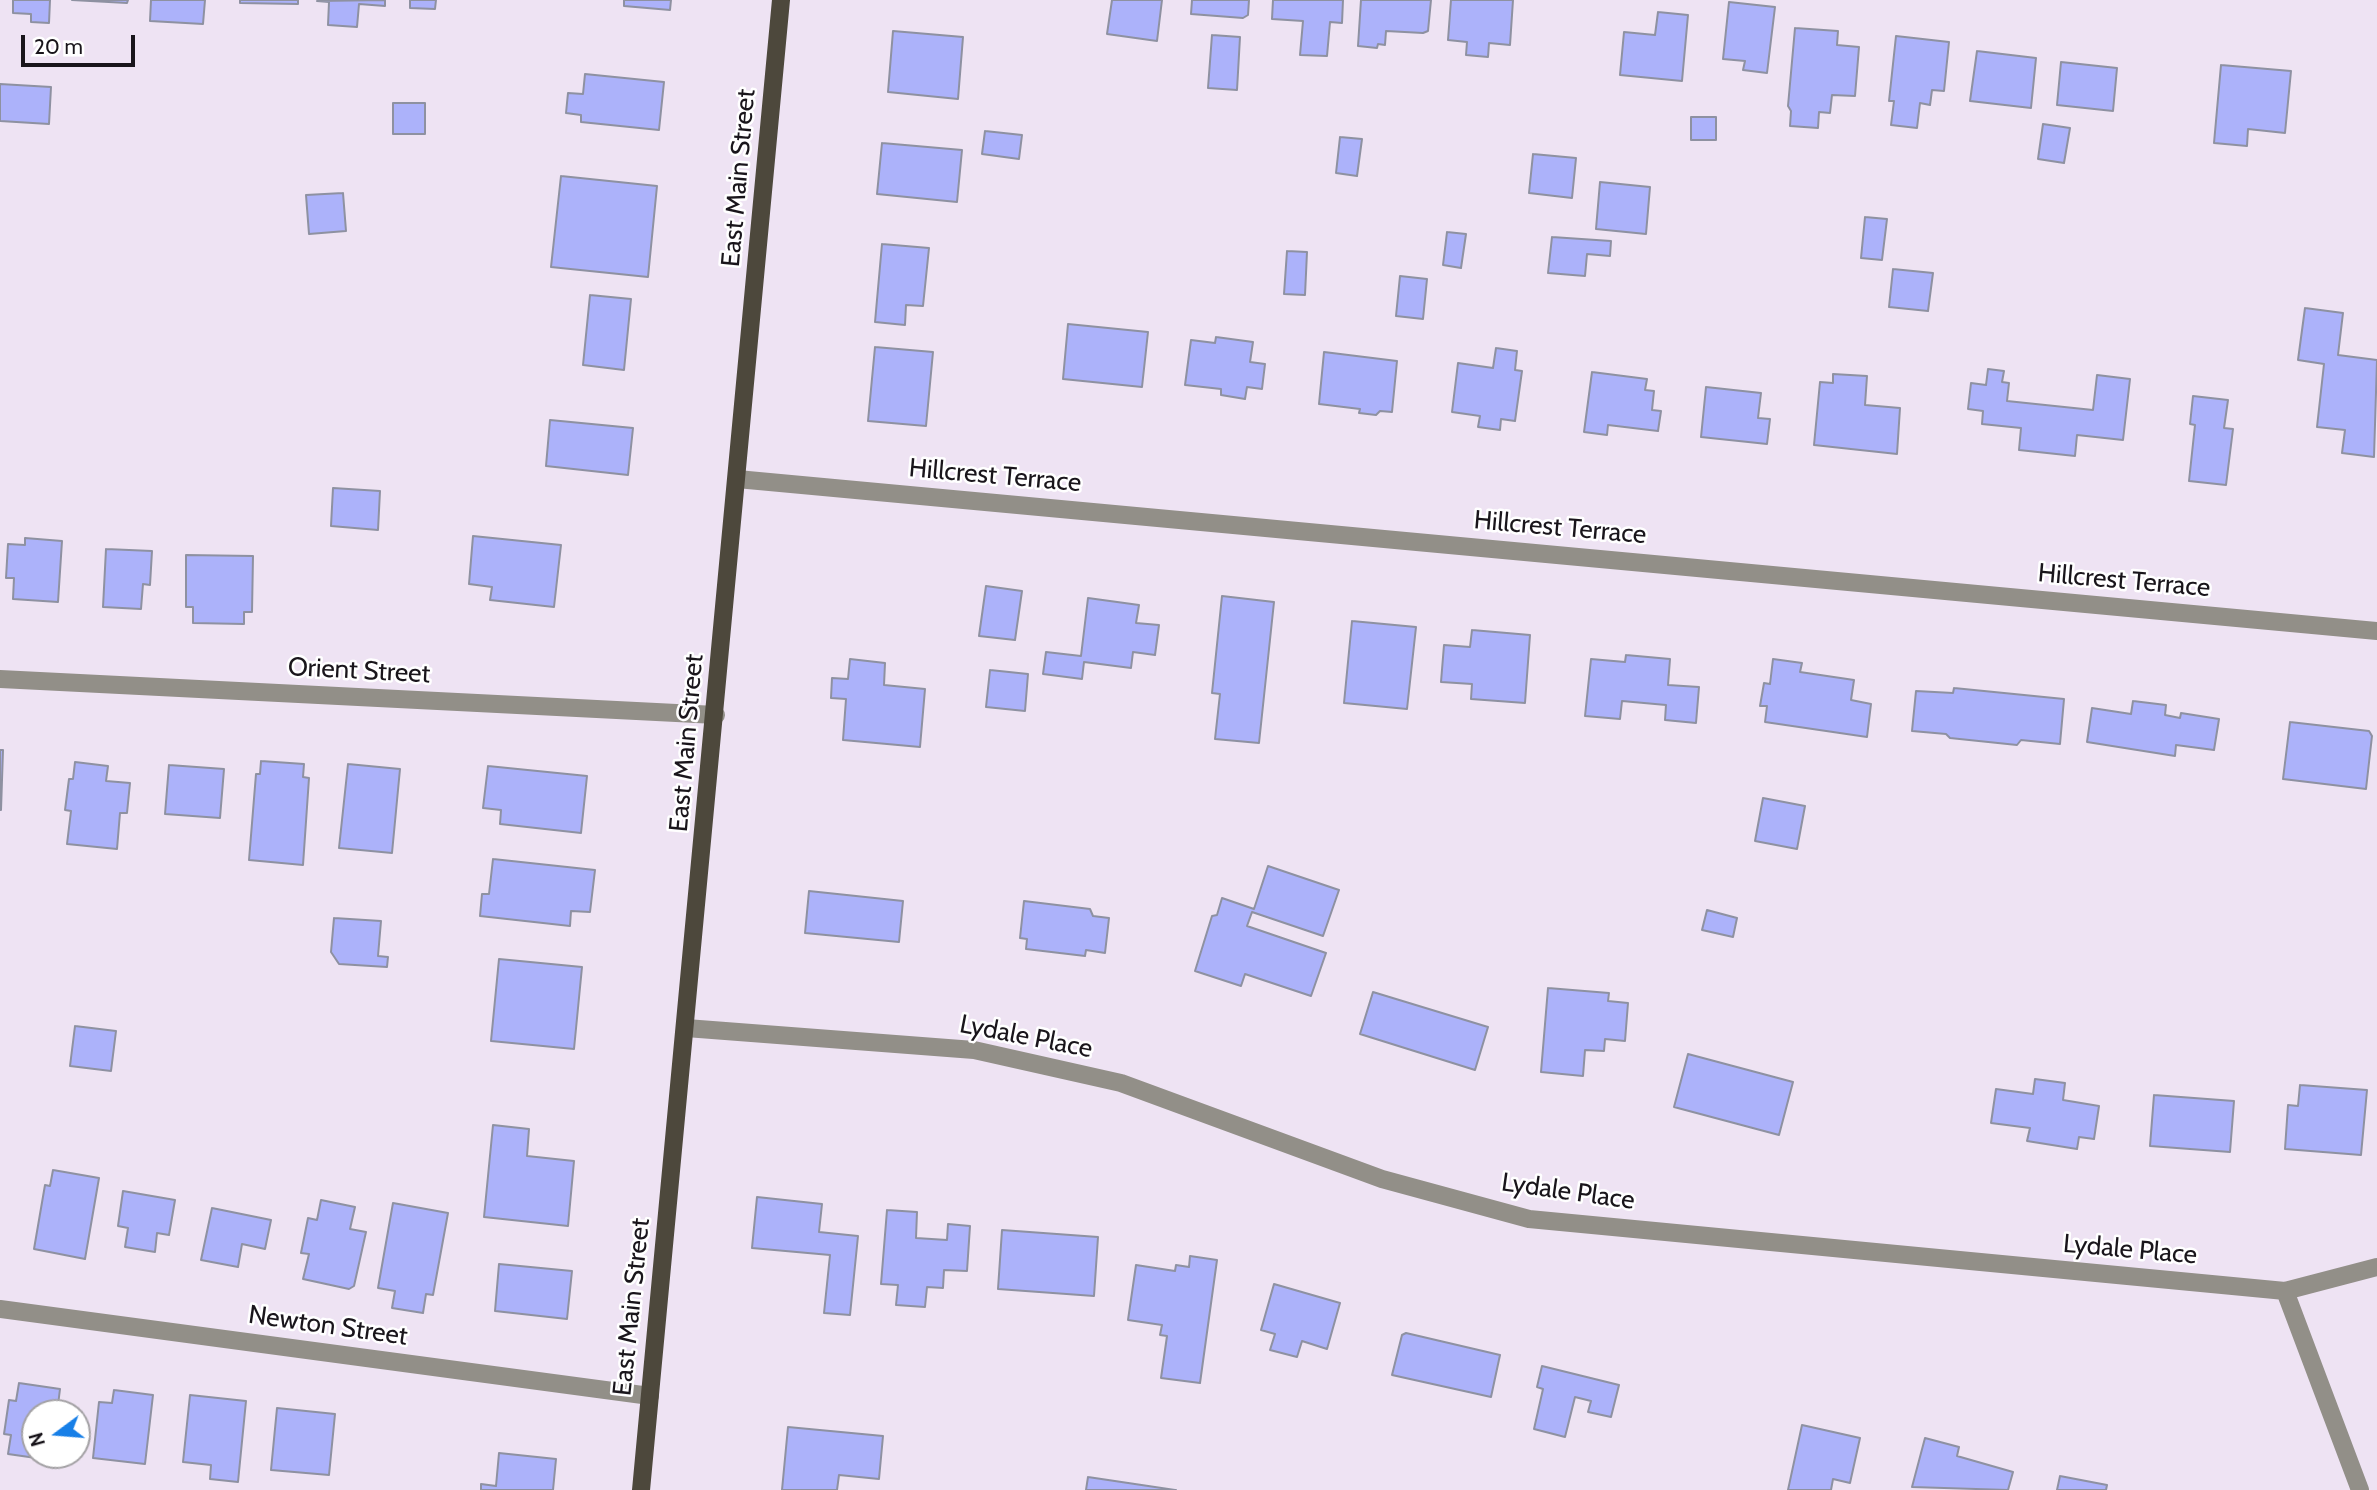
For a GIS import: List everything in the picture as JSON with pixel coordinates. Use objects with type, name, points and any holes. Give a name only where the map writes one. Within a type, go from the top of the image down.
[{"type":"main road","name":"East Main Street","points":[[641,1490],[716,715],[781,0]]},
{"type":"street","name":"Hillcrest Terrace","points":[[737,478],[2377,631]]},
{"type":"street","name":"Orient Street","points":[[0,679],[716,715]]},
{"type":"street","name":"Lydale Place","points":[[686,1028],[975,1050],[1121,1083],[1382,1179],[1529,1219],[2285,1291],[2377,1267]]},
{"type":"street","points":[[2285,1291],[2360,1490]]},
{"type":"street","name":"Newton Street","points":[[0,1309],[650,1396]]},
{"type":"building","points":[[13,0],[50,0],[49,23],[31,22],[31,14],[13,13]]},
{"type":"building","points":[[72,0],[128,0],[127,3]]},
{"type":"building","points":[[151,0],[205,0],[203,24],[150,21]]},
{"type":"building","points":[[240,0],[298,0],[298,4],[240,3]]},
{"type":"building","points":[[385,0],[385,6],[359,4],[357,27],[328,25],[329,2],[317,1]]},
{"type":"building","points":[[410,0],[436,0],[435,9],[410,8]]},
{"type":"building","points":[[624,0],[671,0],[670,10],[624,6]]},
{"type":"building","points":[[1112,0],[1162,0],[1157,41],[1107,34]]},
{"type":"building","points":[[1192,0],[1249,0],[1248,15],[1243,18],[1191,14]]},
{"type":"building","points":[[1273,0],[1343,0],[1342,23],[1330,22],[1327,56],[1300,55],[1303,21],[1272,19]]},
{"type":"building","points":[[1361,0],[1431,0],[1428,31],[1386,31],[1385,45],[1378,44],[1377,48],[1358,46]]},
{"type":"building","points":[[1451,0],[1513,0],[1510,45],[1489,43],[1488,57],[1466,55],[1467,42],[1448,40]]},
{"type":"building","points":[[1729,2],[1775,7],[1767,73],[1743,70],[1745,61],[1723,59]]},
{"type":"building","points":[[1658,12],[1688,15],[1682,81],[1620,75],[1624,32],[1655,35]]},
{"type":"building","points":[[1795,28],[1838,31],[1837,45],[1859,47],[1855,96],[1832,95],[1830,113],[1819,112],[1818,128],[1790,126],[1791,111],[1788,106]]},
{"type":"building","points":[[893,31],[963,37],[958,99],[888,92]]},
{"type":"building","points":[[1212,35],[1240,37],[1237,90],[1208,88]]},
{"type":"building","points":[[1896,36],[1949,42],[1944,91],[1932,90],[1930,105],[1920,103],[1917,128],[1891,125],[1894,101],[1889,101]]},
{"type":"building","points":[[1977,51],[2036,58],[2031,108],[1970,101]]},
{"type":"building","points":[[2061,62],[2117,68],[2113,111],[2057,105]]},
{"type":"building","points":[[2221,65],[2291,71],[2285,133],[2248,129],[2247,146],[2214,143]]},
{"type":"building","points":[[585,74],[664,82],[659,130],[581,122],[581,115],[566,113],[568,93],[583,94]]},
{"type":"building","points":[[0,84],[51,87],[49,124],[0,121]]},
{"type":"building","points":[[393,103],[425,103],[425,134],[393,134]]},
{"type":"building","points":[[1691,117],[1716,117],[1716,140],[1691,140]]},
{"type":"building","points":[[2043,124],[2070,128],[2064,163],[2038,159]]},
{"type":"building","points":[[985,131],[1022,135],[1019,159],[982,154]]},
{"type":"building","points":[[1340,137],[1362,139],[1357,176],[1336,173]]},
{"type":"building","points":[[882,143],[962,150],[957,202],[877,194]]},
{"type":"building","points":[[1533,154],[1576,158],[1572,198],[1529,193]]},
{"type":"building","points":[[561,176],[657,186],[648,277],[551,267]]},
{"type":"building","points":[[1600,182],[1650,187],[1646,234],[1596,229]]},
{"type":"building","points":[[343,193],[346,231],[309,234],[306,195]]},
{"type":"building","points":[[1865,217],[1887,219],[1882,260],[1861,258]]},
{"type":"building","points":[[1447,232],[1466,234],[1461,268],[1443,265]]},
{"type":"building","points":[[1552,237],[1611,241],[1610,256],[1587,254],[1585,276],[1548,273]]},
{"type":"building","points":[[882,244],[929,248],[923,306],[906,305],[905,325],[875,322]]},
{"type":"building","points":[[1287,251],[1307,252],[1305,295],[1284,294]]},
{"type":"building","points":[[1893,269],[1933,273],[1928,311],[1889,307]]},
{"type":"building","points":[[1400,276],[1427,279],[1423,319],[1396,316]]},
{"type":"building","points":[[590,295],[631,299],[624,370],[583,365]]},
{"type":"building","points":[[2305,308],[2343,313],[2338,355],[2377,360],[2374,457],[2342,453],[2345,430],[2317,427],[2324,364],[2298,360]]},
{"type":"building","points":[[1068,324],[1148,332],[1142,387],[1063,379]]},
{"type":"building","points":[[1216,337],[1253,342],[1250,362],[1265,364],[1262,389],[1247,387],[1245,399],[1221,395],[1221,389],[1185,385],[1191,340],[1215,343]]},
{"type":"building","points":[[875,347],[933,352],[926,426],[868,421]]},
{"type":"building","points":[[1496,348],[1517,351],[1515,370],[1522,371],[1515,421],[1501,419],[1500,430],[1478,427],[1480,416],[1452,412],[1458,363],[1493,368]]},
{"type":"building","points":[[1324,352],[1397,361],[1392,412],[1380,411],[1376,415],[1359,413],[1360,409],[1319,404]]},
{"type":"building","points":[[1988,369],[2004,371],[2002,382],[2009,383],[2007,401],[2093,410],[2097,375],[2130,379],[2123,440],[2077,435],[2075,456],[2019,450],[2021,428],[1982,424],[1983,411],[1968,409],[1971,383],[1986,385]]},
{"type":"building","points":[[1592,372],[1647,379],[1645,390],[1654,391],[1652,410],[1661,411],[1658,431],[1608,425],[1607,435],[1584,432]]},
{"type":"building","points":[[1833,374],[1867,376],[1865,405],[1900,408],[1897,454],[1814,445],[1820,382],[1833,383]]},
{"type":"building","points":[[1706,387],[1761,393],[1758,418],[1770,419],[1767,444],[1701,437]]},
{"type":"building","points":[[2193,396],[2228,400],[2224,428],[2233,429],[2226,485],[2189,481],[2195,425],[2190,424]]},
{"type":"building","points":[[550,420],[633,428],[628,475],[546,466]]},
{"type":"building","points":[[333,488],[380,491],[378,530],[331,526]]},
{"type":"building","points":[[473,536],[561,545],[554,607],[490,600],[492,587],[469,584]]},
{"type":"building","points":[[25,538],[62,541],[58,602],[13,599],[14,578],[6,578],[8,544],[25,545]]},
{"type":"building","points":[[106,549],[152,551],[150,585],[143,584],[141,609],[103,607]]},
{"type":"building","points":[[186,555],[253,556],[252,612],[244,612],[244,624],[193,623],[193,607],[186,607]]},
{"type":"building","points":[[986,586],[1022,591],[1015,640],[979,636]]},
{"type":"building","points":[[1222,596],[1274,602],[1259,743],[1215,739],[1220,694],[1212,693]]},
{"type":"building","points":[[1088,598],[1139,605],[1136,623],[1159,625],[1155,655],[1133,652],[1131,668],[1084,662],[1082,679],[1043,674],[1046,652],[1081,656]]},
{"type":"building","points":[[1352,621],[1416,627],[1407,709],[1344,703]]},
{"type":"building","points":[[1472,630],[1530,635],[1525,703],[1471,699],[1472,684],[1441,682],[1444,645],[1470,647]]},
{"type":"building","points":[[1626,655],[1670,659],[1668,685],[1699,687],[1696,723],[1665,720],[1666,705],[1622,701],[1620,719],[1585,716],[1591,659],[1625,662]]},
{"type":"building","points":[[850,659],[885,663],[884,685],[925,689],[920,747],[843,740],[846,699],[831,698],[832,678],[848,679]]},
{"type":"building","points":[[1773,659],[1802,663],[1800,672],[1854,680],[1851,700],[1871,704],[1867,737],[1765,722],[1767,706],[1760,706],[1764,683],[1770,684]]},
{"type":"building","points":[[990,670],[1028,674],[1025,711],[986,707]]},
{"type":"building","points":[[1954,688],[2064,699],[2060,744],[2021,740],[2017,745],[1912,731],[1916,691],[1953,693]]},
{"type":"building","points":[[2133,701],[2166,705],[2165,715],[2180,718],[2181,713],[2219,719],[2214,750],[2176,745],[2175,756],[2087,742],[2092,708],[2131,714]]},
{"type":"building","points":[[2290,722],[2369,731],[2372,736],[2366,789],[2283,779]]},
{"type":"building","points":[[0,750],[3,750],[1,810],[0,810]]},
{"type":"building","points":[[261,761],[304,764],[303,777],[309,778],[303,865],[249,860],[256,774],[260,774]]},
{"type":"building","points":[[75,762],[108,766],[106,781],[130,783],[127,813],[120,813],[117,849],[67,844],[71,811],[65,810],[69,779],[73,779]]},
{"type":"building","points":[[348,764],[400,769],[392,853],[339,848]]},
{"type":"building","points":[[169,765],[224,769],[220,818],[165,814]]},
{"type":"building","points":[[488,766],[587,776],[581,833],[500,824],[501,810],[483,808]]},
{"type":"building","points":[[1763,798],[1805,806],[1797,849],[1755,841]]},
{"type":"building","points":[[493,859],[595,870],[590,912],[571,911],[570,926],[480,916],[482,894],[489,894]]},
{"type":"building","points":[[1268,866],[1339,890],[1323,936],[1252,912],[1247,926],[1326,953],[1311,996],[1245,974],[1241,986],[1195,971],[1212,916],[1217,915],[1222,898],[1254,909]]},
{"type":"building","points":[[809,891],[903,901],[899,942],[805,933]]},
{"type":"building","points":[[1024,901],[1090,909],[1093,916],[1109,918],[1105,953],[1086,950],[1085,956],[1026,949],[1027,939],[1020,938]]},
{"type":"building","points":[[1707,910],[1737,918],[1733,937],[1702,930]]},
{"type":"building","points":[[334,918],[381,921],[378,956],[388,957],[387,967],[339,964],[331,952]]},
{"type":"building","points":[[499,959],[582,967],[574,1049],[491,1041]]},
{"type":"building","points":[[1548,988],[1609,993],[1608,1001],[1628,1003],[1625,1041],[1605,1039],[1604,1051],[1585,1050],[1583,1076],[1541,1072]]},
{"type":"building","points":[[1373,992],[1488,1027],[1475,1070],[1360,1034]]},
{"type":"building","points":[[75,1026],[116,1031],[111,1071],[70,1066]]},
{"type":"building","points":[[1688,1054],[1793,1082],[1779,1135],[1674,1107]]},
{"type":"building","points":[[2035,1079],[2065,1083],[2063,1100],[2099,1106],[2094,1139],[2079,1137],[2077,1149],[2027,1141],[2030,1128],[1991,1123],[1996,1089],[2033,1094]]},
{"type":"building","points":[[2300,1085],[2367,1090],[2361,1155],[2285,1149],[2288,1105],[2298,1106]]},
{"type":"building","points":[[2154,1095],[2234,1101],[2230,1152],[2150,1146]]},
{"type":"building","points":[[493,1125],[529,1129],[527,1156],[574,1161],[568,1226],[484,1217]]},
{"type":"building","points":[[53,1170],[99,1178],[85,1259],[34,1249],[45,1185],[50,1186]]},
{"type":"building","points":[[123,1191],[175,1200],[169,1235],[157,1233],[155,1252],[125,1247],[128,1228],[118,1226]]},
{"type":"building","points":[[757,1197],[822,1204],[819,1232],[858,1236],[850,1315],[824,1313],[830,1255],[752,1248]]},
{"type":"building","points":[[321,1200],[355,1207],[350,1229],[366,1232],[354,1286],[349,1289],[303,1279],[309,1254],[301,1253],[308,1218],[317,1220]]},
{"type":"building","points":[[393,1203],[448,1213],[433,1295],[426,1294],[423,1313],[392,1308],[395,1291],[378,1288]]},
{"type":"building","points":[[212,1208],[271,1220],[265,1249],[242,1244],[238,1267],[201,1260]]},
{"type":"building","points":[[887,1210],[917,1212],[916,1238],[947,1240],[948,1224],[970,1226],[967,1271],[944,1270],[943,1288],[927,1287],[925,1307],[896,1305],[898,1285],[881,1284]]},
{"type":"building","points":[[1002,1230],[1098,1237],[1094,1296],[998,1289]]},
{"type":"building","points":[[1190,1256],[1217,1260],[1200,1383],[1161,1378],[1167,1336],[1160,1335],[1162,1325],[1128,1320],[1136,1265],[1175,1271],[1176,1265],[1189,1267]]},
{"type":"building","points":[[499,1264],[572,1271],[567,1319],[495,1311]]},
{"type":"building","points":[[1274,1284],[1340,1303],[1327,1349],[1302,1341],[1297,1357],[1270,1350],[1275,1334],[1261,1330]]},
{"type":"building","points":[[1406,1333],[1500,1355],[1491,1397],[1392,1375],[1402,1335]]},
{"type":"building","points":[[1542,1366],[1619,1385],[1611,1417],[1588,1412],[1591,1401],[1575,1397],[1565,1437],[1534,1429],[1543,1389],[1537,1387]]},
{"type":"building","points":[[19,1383],[60,1389],[59,1399],[21,1399],[21,1456],[8,1454],[11,1435],[4,1434],[9,1400],[16,1401]]},
{"type":"building","points":[[114,1390],[153,1395],[145,1464],[93,1458],[99,1402],[112,1403]]},
{"type":"building","points":[[190,1395],[246,1401],[238,1482],[210,1479],[211,1465],[183,1462]]},
{"type":"building","points":[[277,1408],[335,1414],[329,1475],[271,1470]]},
{"type":"building","points":[[1802,1425],[1860,1438],[1850,1483],[1833,1479],[1831,1490],[1788,1490]]},
{"type":"building","points":[[788,1427],[883,1436],[879,1479],[839,1475],[837,1490],[782,1490]]},
{"type":"building","points":[[1925,1438],[1959,1447],[1957,1456],[2013,1472],[2008,1490],[1912,1487]]},
{"type":"building","points":[[499,1453],[556,1459],[553,1490],[481,1490],[481,1484],[496,1486]]},
{"type":"building","points":[[2060,1476],[2107,1485],[2106,1490],[2057,1490]]},
{"type":"building","points":[[1088,1477],[1175,1490],[1086,1490]]}]
